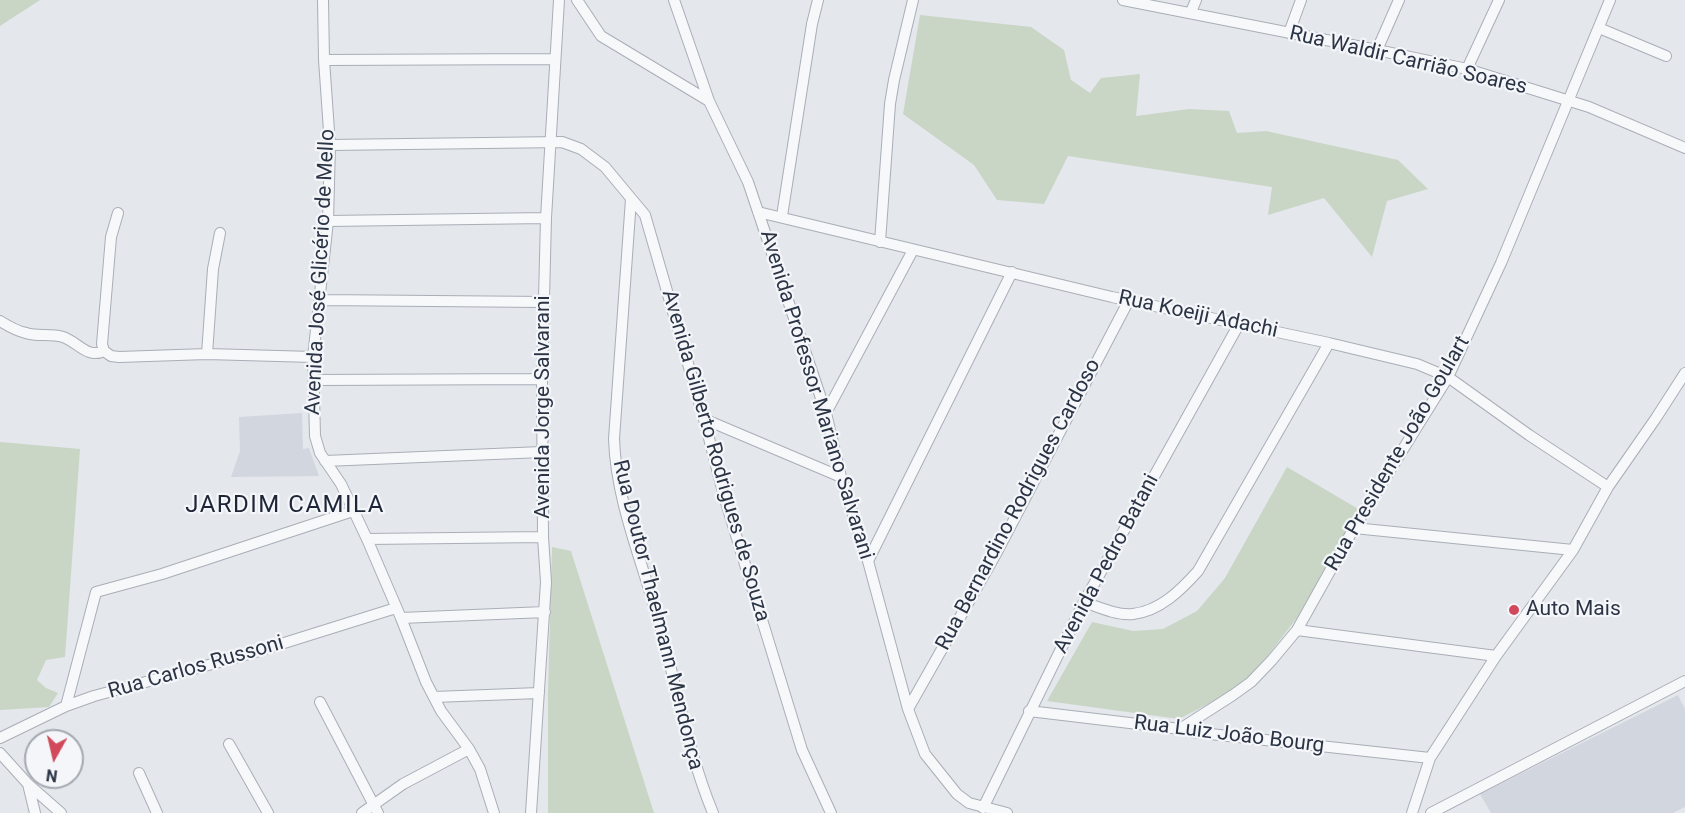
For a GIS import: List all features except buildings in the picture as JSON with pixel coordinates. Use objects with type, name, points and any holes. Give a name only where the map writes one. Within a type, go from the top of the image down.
[{"type":"street","name":"Avenida José Glicério de Mello","points":[[323,0],[324,60],[330,145],[328,220],[314,357],[315,436],[325,461],[341,484],[368,539],[426,682],[441,711],[469,749],[480,769],[494,813]]},
{"type":"street","name":"Avenida Jorge Salvarani","points":[[531,813],[545,612],[542,379],[546,218],[559,0]]},
{"type":"street","points":[[577,0],[602,36],[708,101]]},
{"type":"street","name":"Avenida Professor Mariano Salvarani","points":[[674,0],[708,101],[748,182],[826,413],[841,477],[868,561],[908,709],[925,754],[967,808],[983,808],[1008,813]]},
{"type":"street","points":[[782,216],[812,24],[818,0]]},
{"type":"street","points":[[880,242],[892,96],[913,0]]},
{"type":"street","name":"Rua Waldir Carrião Soares","points":[[1123,0],[1467,69],[1568,100],[1685,148]]},
{"type":"street","points":[[1191,12],[1196,0]]},
{"type":"street","points":[[1289,33],[1301,0]]},
{"type":"street","points":[[1377,50],[1399,0]]},
{"type":"street","points":[[1467,69],[1499,0]]},
{"type":"street","name":"Rua Presidente João Goulart","points":[[1180,729],[1251,682],[1297,630],[1354,528],[1448,377],[1502,263],[1610,0]]},
{"type":"street","points":[[1599,28],[1666,56]]},
{"type":"street","points":[[324,60],[554,59]]},
{"type":"street","name":"Avenida Gilberto Rodrigues de Souza","points":[[330,145],[562,142],[581,149],[606,167],[646,218],[724,496],[802,750],[831,813]]},
{"type":"street","name":"Rua Doutor Thaelmann Mendonça","points":[[631,199],[614,439],[615,458],[629,525],[658,617],[700,782],[713,813]]},
{"type":"street","name":"Rua Koeiji Adachi","points":[[758,212],[1129,300],[1417,364],[1448,377],[1529,435],[1608,487]]},
{"type":"street","points":[[118,213],[111,237],[102,344],[104,351],[111,356],[119,357],[207,354],[314,357]]},
{"type":"street","points":[[328,220],[546,218]]},
{"type":"street","points":[[207,354],[213,269],[220,233]]},
{"type":"street","points":[[826,413],[913,250]]},
{"type":"street","points":[[868,561],[1012,272]]},
{"type":"street","points":[[320,300],[544,302]]},
{"type":"street","name":"Rua Bernardino Rodrigues Cardoso","points":[[908,709],[997,552],[1129,300]]},
{"type":"street","points":[[0,321],[27,334],[62,336],[93,354],[104,351]]},
{"type":"street","name":"Avenida Pedro Batani","points":[[983,808],[1084,602],[1239,324]]},
{"type":"street","points":[[1084,602],[1119,613],[1132,614],[1167,601],[1185,585],[1198,571],[1329,343]]},
{"type":"street","points":[[1412,813],[1430,758],[1496,656],[1573,550],[1608,487],[1685,373]]},
{"type":"street","points":[[314,380],[542,379]]},
{"type":"street","points":[[704,419],[841,477]]},
{"type":"street","points":[[325,461],[542,452]]},
{"type":"street","points":[[66,706],[96,592],[162,574],[353,511]]},
{"type":"street","points":[[1354,528],[1573,550]]},
{"type":"street","points":[[368,539],[543,537]]},
{"type":"street","name":"Rua Carlos Russoni","points":[[0,738],[66,706],[94,696],[399,613],[545,612]]},
{"type":"street","points":[[1297,630],[1496,656]]},
{"type":"street","points":[[1431,813],[1685,681]]},
{"type":"street","points":[[434,697],[539,693]]},
{"type":"street","points":[[320,702],[375,808]]},
{"type":"street","name":"Rua Luiz João Bourg","points":[[1029,711],[1192,732],[1430,758]]},
{"type":"street","points":[[230,744],[268,813]]},
{"type":"street","points":[[362,813],[375,808],[403,784],[469,749]]},
{"type":"street","points":[[0,753],[24,780]]},
{"type":"street","points":[[140,773],[157,813]]},
{"type":"street","points":[[29,789],[35,813]]},
{"type":"street","points":[[34,789],[61,813]]},
{"type":"shaded area","points":[[302,413],[303,449],[309,448],[319,476],[231,477],[240,451],[239,417]]},
{"type":"shaded area","points":[[1678,695],[1685,709],[1685,807],[1673,813],[1491,813],[1480,794]]},
{"type":"green space","points":[[0,0],[40,0],[0,26]]},
{"type":"green space","points":[[920,15],[1031,27],[1064,50],[1071,80],[1090,93],[1101,78],[1140,74],[1136,116],[1189,109],[1229,111],[1237,133],[1266,131],[1398,160],[1428,189],[1387,201],[1372,257],[1324,198],[1268,215],[1272,187],[1068,156],[1044,204],[997,200],[974,165],[903,114]]},
{"type":"green space","points":[[0,442],[80,449],[65,657],[46,660],[37,680],[46,688],[58,693],[49,707],[0,710]]},
{"type":"green space","points":[[1287,467],[1360,510],[1299,615],[1239,688],[1179,719],[1047,701],[1092,622],[1133,631],[1163,629],[1197,611],[1225,578]]},
{"type":"green space","points":[[552,547],[571,551],[654,813],[548,813],[548,693]]},
{"type":"place","name":"Auto Mais","points":[[1514,610]]},
{"type":"district","name":"JARDIM CAMILA","points":[[285,506]]}]
